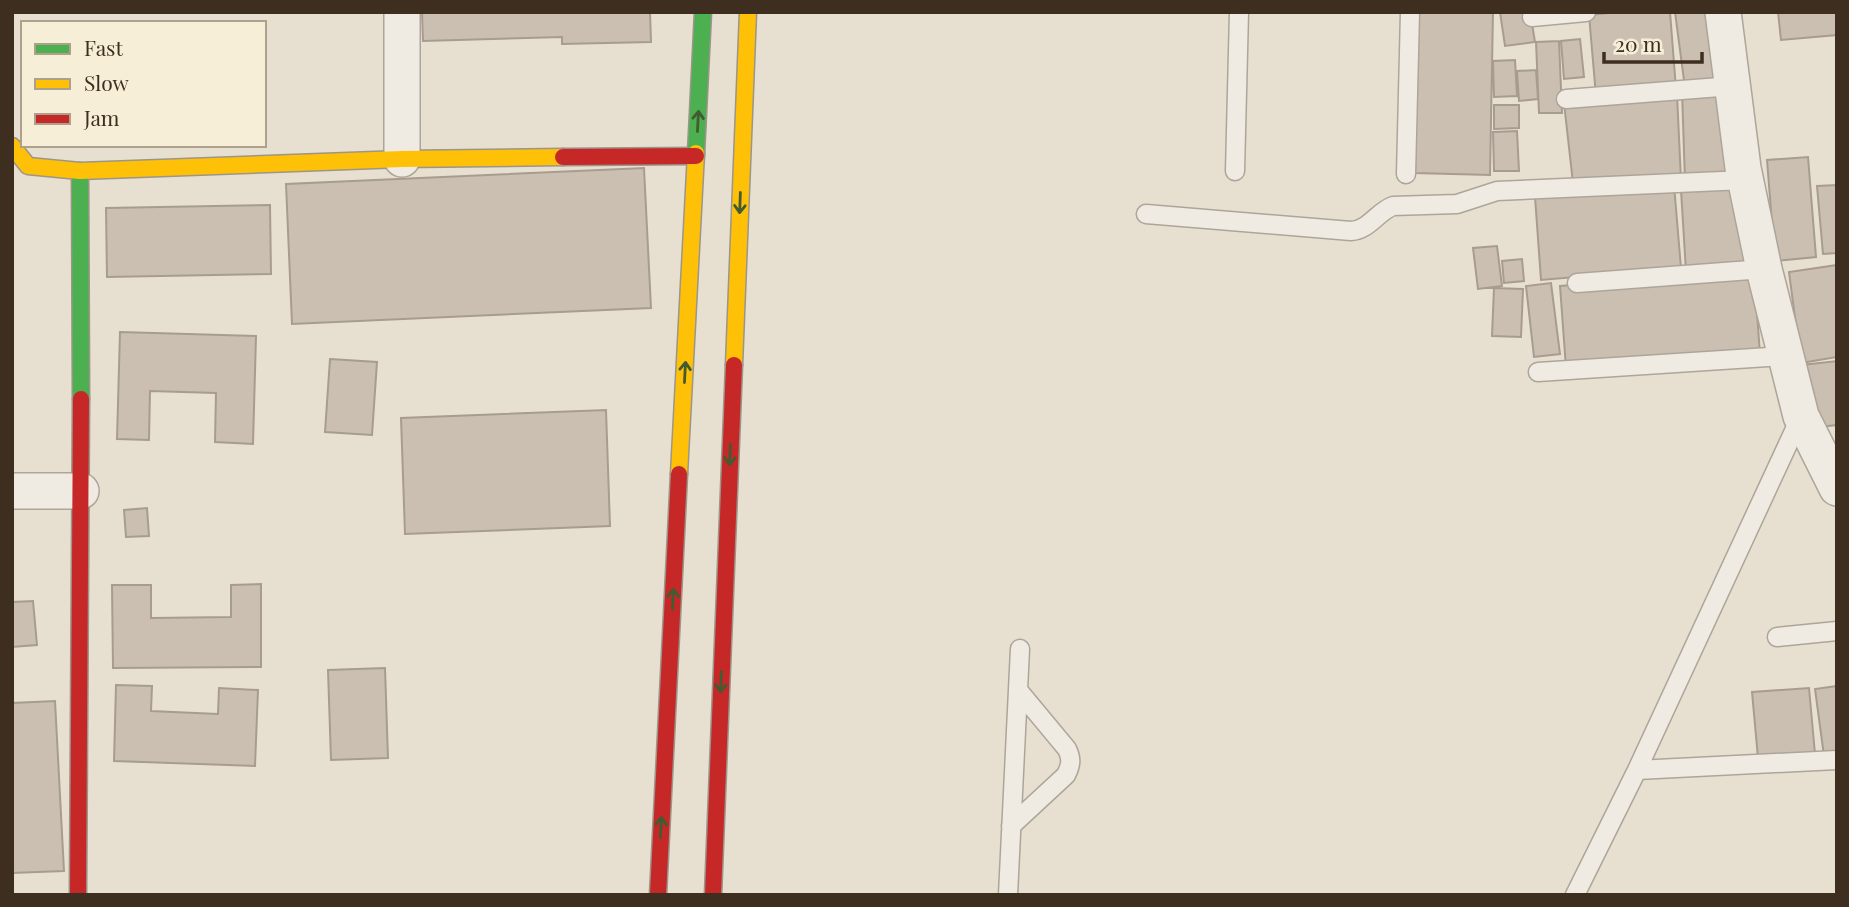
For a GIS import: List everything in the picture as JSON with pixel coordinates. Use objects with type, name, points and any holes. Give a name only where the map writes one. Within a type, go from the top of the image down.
[{"type":"main road","points":[[658,895],[704,12]]},
{"type":"main road","points":[[713,895],[748,12]]},
{"type":"main road","points":[[18,159],[80,171],[402,159],[696,156]]},
{"type":"main road","points":[[78,895],[80,171]]},
{"type":"street","points":[[402,12],[402,159]]},
{"type":"street","points":[[1723,12],[1745,180],[1763,269],[1801,416],[1835,480]]},
{"type":"street","points":[[12,491],[81,491]]},
{"type":"lane","points":[[1234,171],[1238,12]]},
{"type":"lane","points":[[1406,174],[1410,12]]},
{"type":"lane","points":[[1532,17],[1586,12]]},
{"type":"lane","points":[[1566,99],[1733,86]]},
{"type":"lane","points":[[1146,214],[1351,231],[1365,227],[1385,209],[1393,206],[1457,204],[1497,191],[1745,180]]},
{"type":"lane","points":[[1577,283],[1763,269]]},
{"type":"lane","points":[[1538,372],[1785,356]]},
{"type":"lane","points":[[1575,895],[1637,770],[1801,416]]},
{"type":"lane","points":[[1777,637],[1837,631]]},
{"type":"lane","points":[[1008,895],[1020,649]]},
{"type":"lane","points":[[1012,826],[1066,775],[1071,766],[1067,748],[1018,690]]},
{"type":"lane","points":[[1637,770],[1837,760]]},
{"type":"building","points":[[422,12],[650,12],[651,42],[562,44],[562,37],[423,41]]},
{"type":"building","points":[[1417,12],[1493,12],[1490,175],[1414,173]]},
{"type":"building","points":[[1500,12],[1530,12],[1535,42],[1505,46]]},
{"type":"building","points":[[1670,12],[1676,89],[1596,96],[1589,15]]},
{"type":"building","points":[[1675,12],[1711,12],[1720,84],[1685,88]]},
{"type":"building","points":[[1778,12],[1837,12],[1837,35],[1781,40]]},
{"type":"building","points":[[1580,39],[1584,77],[1564,79],[1561,41]]},
{"type":"building","points":[[1559,41],[1562,113],[1539,113],[1536,42]]},
{"type":"building","points":[[1515,60],[1517,96],[1494,97],[1493,61]]},
{"type":"building","points":[[1536,70],[1538,99],[1519,101],[1517,71]]},
{"type":"building","points":[[1731,89],[1736,179],[1685,181],[1682,91]]},
{"type":"building","points":[[1677,95],[1681,180],[1573,183],[1564,103]]},
{"type":"building","points":[[1494,105],[1519,105],[1519,128],[1494,129]]},
{"type":"building","points":[[1517,131],[1519,171],[1494,171],[1493,132]]},
{"type":"building","points":[[1808,157],[1816,257],[1775,261],[1767,160]]},
{"type":"building","points":[[644,168],[651,308],[292,324],[286,184]]},
{"type":"building","points":[[1674,185],[1681,268],[1541,280],[1535,197]]},
{"type":"building","points":[[1837,185],[1837,253],[1823,254],[1817,186]]},
{"type":"building","points":[[1742,187],[1751,267],[1686,272],[1681,190]]},
{"type":"building","points":[[270,205],[271,274],[107,277],[106,208]]},
{"type":"building","points":[[1497,246],[1502,286],[1478,289],[1473,248]]},
{"type":"building","points":[[1522,259],[1524,281],[1504,283],[1502,261]]},
{"type":"building","points":[[1837,265],[1837,357],[1801,363],[1789,272]]},
{"type":"building","points":[[1754,272],[1760,354],[1566,368],[1560,286]]},
{"type":"building","points":[[1551,283],[1560,354],[1534,357],[1526,286]]},
{"type":"building","points":[[1494,288],[1523,289],[1521,337],[1492,336]]},
{"type":"building","points":[[120,332],[256,336],[253,444],[215,442],[216,393],[150,391],[149,440],[117,439]]},
{"type":"building","points":[[330,359],[377,362],[372,435],[325,432]]},
{"type":"building","points":[[1837,361],[1837,425],[1810,428],[1802,365]]},
{"type":"building","points":[[606,410],[610,526],[405,534],[401,418]]},
{"type":"building","points":[[147,508],[149,536],[126,537],[124,510]]},
{"type":"building","points":[[261,584],[261,667],[113,668],[112,585],[151,585],[151,618],[231,617],[231,585]]},
{"type":"building","points":[[33,601],[37,645],[12,647],[12,602]]},
{"type":"building","points":[[385,668],[388,758],[331,760],[328,670]]},
{"type":"building","points":[[116,685],[152,686],[151,711],[218,714],[219,688],[258,690],[255,766],[114,761]]},
{"type":"building","points":[[1837,686],[1837,754],[1824,756],[1815,689]]},
{"type":"building","points":[[1809,688],[1815,754],[1758,758],[1752,692]]},
{"type":"building","points":[[55,701],[64,871],[12,873],[12,703]]},
{"type":"traffic: fast","points":[[696,153],[703,12]]},
{"type":"traffic: fast","points":[[80,171],[81,399]]},
{"type":"traffic: slow","points":[[734,365],[748,12]]},
{"type":"traffic: slow","points":[[12,146],[28,166],[80,171],[402,159],[563,157]]},
{"type":"traffic: slow","points":[[679,474],[696,153]]},
{"type":"traffic: jam","points":[[563,157],[696,156]]},
{"type":"traffic: jam","points":[[713,895],[734,365]]},
{"type":"traffic: jam","points":[[78,895],[81,399]]},
{"type":"traffic: jam","points":[[658,895],[679,474]]}]
